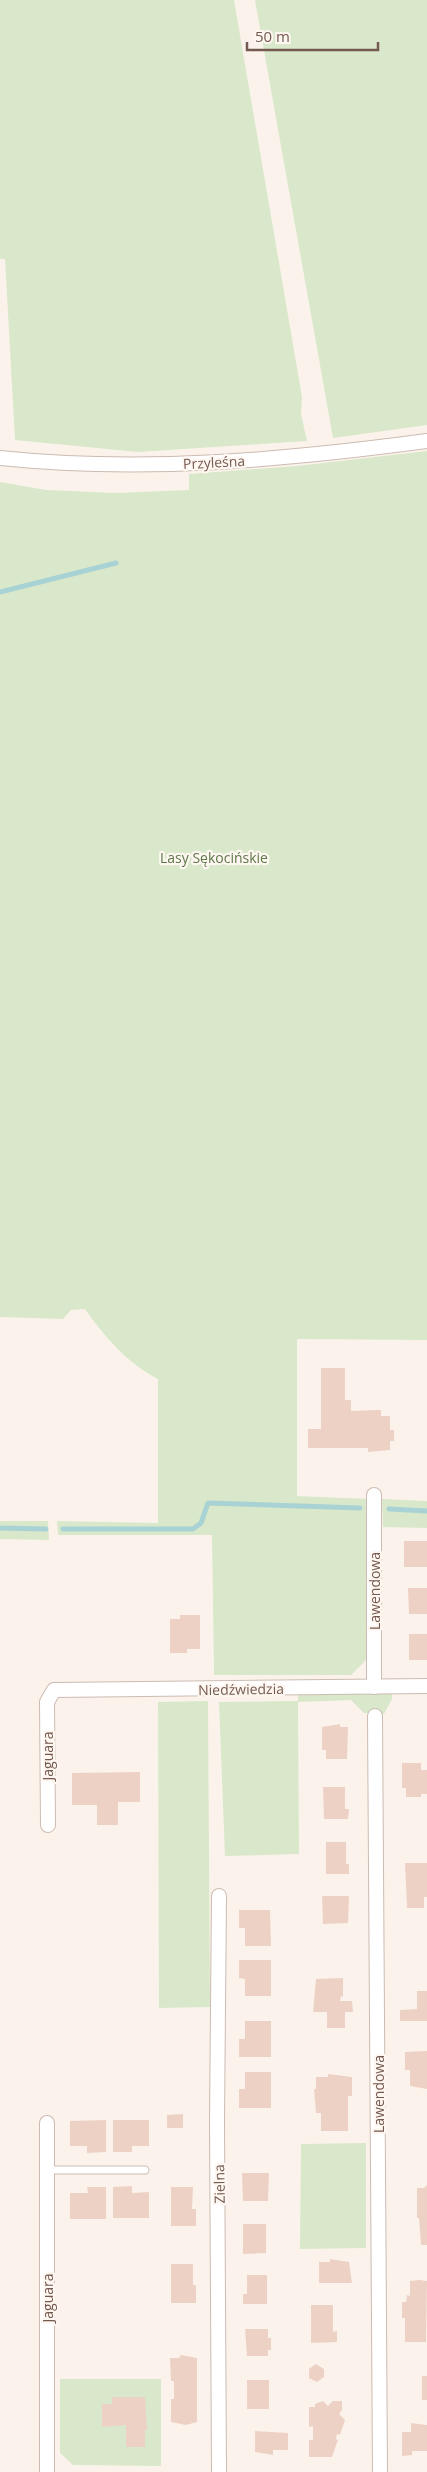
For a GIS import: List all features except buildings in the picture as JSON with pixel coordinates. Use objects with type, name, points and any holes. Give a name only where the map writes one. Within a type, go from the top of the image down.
[{"type":"street","name":"Przyleśna","points":[[0,458],[50,464],[190,465],[320,455],[427,441]]},
{"type":"street","name":"Lawendowa","points":[[374,1495],[374,1687]]},
{"type":"street","name":"Niedźwiedzia","points":[[54,1690],[427,1686]]},
{"type":"street","name":"Jaguara","points":[[48,1825],[47,1702],[54,1690]]},
{"type":"street","name":"Lawendowa","points":[[375,1716],[380,2472]]},
{"type":"street","name":"Zielna","points":[[219,1896],[217,2122],[219,2197],[219,2472]]},
{"type":"street","name":"Jaguara","points":[[47,2123],[47,2472]]},
{"type":"lane","points":[[47,2170],[145,2170]]},
{"type":"green space","points":[[0,0],[234,0],[302,397],[301,414],[307,441],[138,452],[15,440],[5,259],[0,259]]},
{"type":"green space","points":[[255,0],[427,0],[427,425],[333,438]]},
{"type":"green space","name":"Lasy Sękocińskie","points":[[427,451],[427,1340],[297,1339],[297,1496],[368,1499],[368,1654],[365,1661],[351,1675],[214,1675],[212,1535],[58,1535],[57,1521],[158,1523],[158,1379],[137,1366],[117,1348],[85,1309],[71,1310],[63,1319],[0,1317],[0,482],[46,490],[116,493],[189,490],[189,474],[297,466]]},
{"type":"green space","points":[[382,1499],[427,1501],[427,1528],[383,1527]]},
{"type":"green space","points":[[0,1521],[48,1521],[49,1540],[0,1539]]},
{"type":"green space","points":[[392,1692],[392,1699],[384,1714],[364,1713],[351,1700],[298,1702],[299,1854],[225,1856],[219,1702],[298,1701],[298,1694]]},
{"type":"green space","points":[[208,1701],[210,2007],[159,2008],[158,1702]]},
{"type":"green space","points":[[366,2143],[366,2248],[300,2249],[301,2144]]},
{"type":"green space","points":[[60,2379],[161,2379],[161,2466],[73,2465],[60,2453]]},
{"type":"waterway","points":[[0,592],[116,563]]},
{"type":"waterway","points":[[63,1529],[193,1529],[201,1523],[208,1503],[360,1508]]},
{"type":"waterway","points":[[389,1509],[427,1511]]},
{"type":"waterway","points":[[0,1528],[46,1529]]}]
